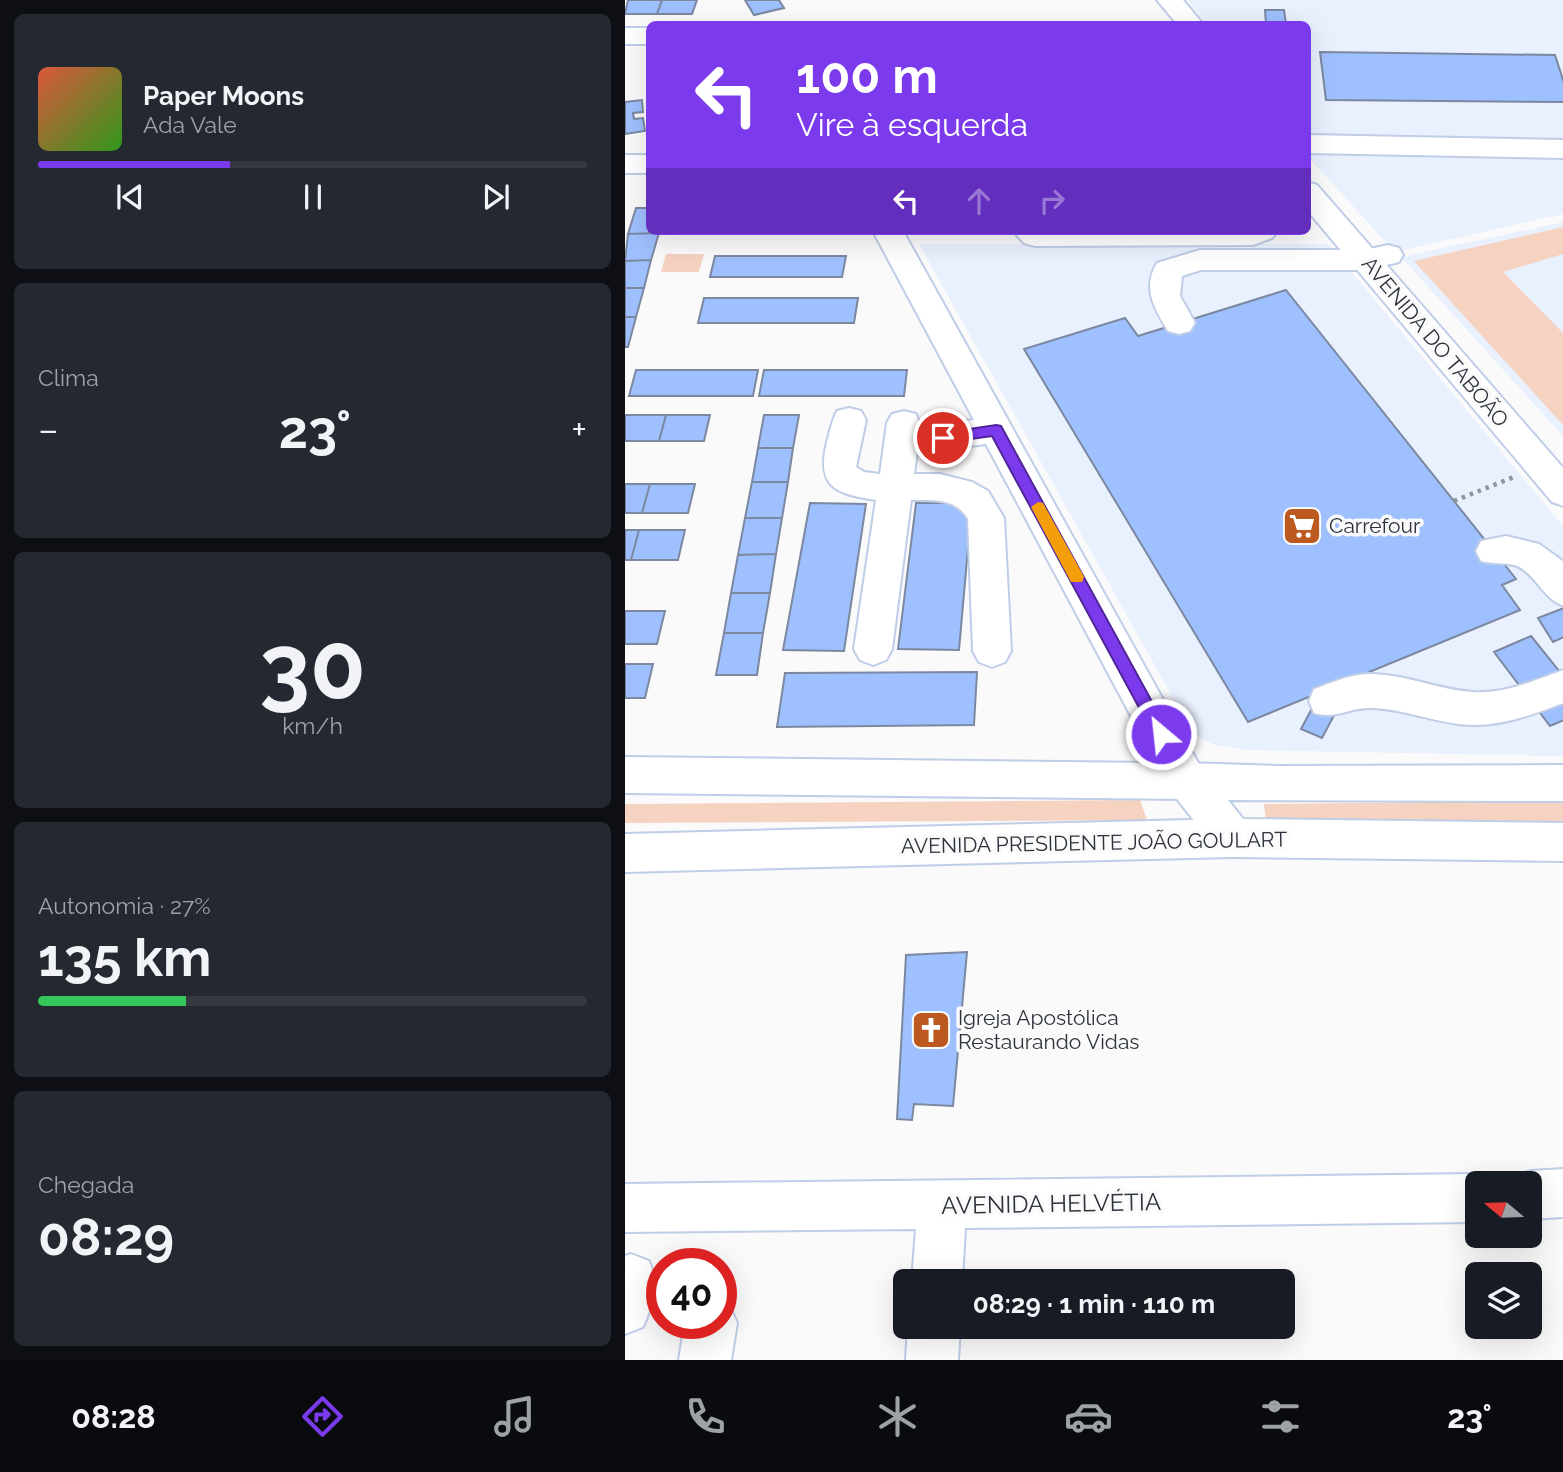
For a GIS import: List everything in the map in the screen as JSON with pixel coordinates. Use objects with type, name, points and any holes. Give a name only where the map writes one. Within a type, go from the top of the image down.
[{"type":"street","points":[[1150,0],[1168,21]]},
{"type":"street","points":[[1170,0],[1188,21]]},
{"type":"street","points":[[625,36],[646,36]]},
{"type":"street","points":[[1311,144],[1563,149]]},
{"type":"street","points":[[625,164],[646,164]]},
{"type":"street","name":"AVENIDA DO TABOÃO","points":[[1311,170],[1377,257],[1552,460],[1563,493]]},
{"type":"street","name":"AVENIDA DO TABOÃO","points":[[1311,195],[1377,257]]},
{"type":"street","points":[[890,235],[1187,780],[1233,838]]},
{"type":"street","points":[[1034,235],[1253,235]]},
{"type":"street","points":[[1179,323],[1164,286],[1168,270],[1177,265],[1200,260],[1377,257]]},
{"type":"street","points":[[848,421],[839,463],[840,473],[847,480],[895,487],[962,491],[983,507],[986,518],[992,651]]},
{"type":"street","points":[[873,649],[903,432],[996,430]]},
{"type":"street","points":[[1494,551],[1508,549],[1529,554],[1550,570],[1563,591]]},
{"type":"street","points":[[1328,701],[1343,694],[1381,690],[1475,709],[1504,706],[1563,686]]},
{"type":"street","points":[[625,775],[1187,780],[1278,784],[1563,783]]},
{"type":"street","name":"AVENIDA PRESIDENTE JOÃO GOULART","points":[[625,853],[1233,838],[1563,842]]},
{"type":"street","points":[[1542,1194],[1563,1193]]},
{"type":"street","name":"AVENIDA HELVÉTIA","points":[[625,1208],[1465,1198]]},
{"type":"street","points":[[938,1269],[942,1206]]},
{"type":"street","points":[[704,1360],[708,1339]]},
{"type":"street","points":[[932,1360],[933,1339]]},
{"type":"path","points":[[1454,501],[1552,460]]},
{"type":"shaded area","points":[[1188,0],[1563,0],[1563,214],[1395,252],[1311,160],[1311,21],[1205,21]]},
{"type":"shaded area","points":[[1563,222],[1563,436],[1401,257]]},
{"type":"shaded area","points":[[1563,227],[1563,254],[1503,272],[1563,333],[1563,425],[1414,261]]},
{"type":"shaded area","name":"Carrefour","points":[[919,244],[1328,244],[1563,526],[1563,756],[1245,750],[1215,745],[1196,736]]},
{"type":"shaded area","points":[[666,254],[704,254],[699,272],[661,272]]},
{"type":"shaded area","points":[[1140,800],[1147,820],[625,823],[625,804]]},
{"type":"shaded area","points":[[1563,801],[1563,829],[1267,833],[1264,804]]},
{"type":"building","points":[[628,0],[662,0],[657,14],[625,14]]},
{"type":"building","points":[[662,0],[697,0],[692,14],[657,14]]},
{"type":"building","points":[[745,0],[779,0],[784,8],[754,15]]},
{"type":"building","points":[[1265,10],[1284,10],[1286,21],[1266,21]]},
{"type":"building","points":[[1320,52],[1555,55],[1564,83],[1564,102],[1326,100]]},
{"type":"building","points":[[642,100],[643,112],[633,113],[634,119],[643,118],[645,131],[625,134],[625,102]]},
{"type":"building","points":[[636,208],[646,208],[646,233],[628,234]]},
{"type":"building","points":[[628,234],[658,235],[651,260],[625,261]]},
{"type":"building","points":[[715,256],[846,256],[842,277],[710,277]]},
{"type":"building","points":[[651,260],[644,288],[625,288],[625,261]]},
{"type":"building","points":[[625,288],[644,288],[636,317],[625,317]]},
{"type":"building","name":"Carrefour","points":[[1286,290],[1516,579],[1502,585],[1520,610],[1248,722],[1024,349],[1125,318],[1138,336]]},
{"type":"building","points":[[704,298],[858,298],[854,323],[698,323]]},
{"type":"building","points":[[625,317],[636,317],[628,347],[625,347]]},
{"type":"building","points":[[636,370],[758,370],[753,396],[629,396]]},
{"type":"building","points":[[764,370],[907,370],[904,396],[759,396]]},
{"type":"building","points":[[625,415],[666,415],[659,441],[625,441]]},
{"type":"building","points":[[666,415],[710,415],[704,441],[659,441]]},
{"type":"building","points":[[764,415],[799,415],[793,448],[758,448]]},
{"type":"building","points":[[758,448],[793,448],[788,482],[752,482]]},
{"type":"building","points":[[752,482],[788,482],[782,518],[745,518]]},
{"type":"building","points":[[625,484],[650,484],[642,513],[625,513]]},
{"type":"building","points":[[650,484],[695,484],[688,513],[642,513]]},
{"type":"building","points":[[810,503],[866,504],[844,651],[783,650]]},
{"type":"building","points":[[916,503],[972,503],[959,650],[898,649]]},
{"type":"building","points":[[745,518],[782,518],[776,554],[738,555]]},
{"type":"building","points":[[625,530],[639,530],[631,560],[625,560]]},
{"type":"building","points":[[639,530],[685,530],[678,560],[631,560]]},
{"type":"building","points":[[776,554],[770,593],[731,593],[738,555]]},
{"type":"building","points":[[731,593],[770,593],[763,633],[724,633]]},
{"type":"building","points":[[1564,608],[1564,637],[1553,642],[1538,618]]},
{"type":"building","points":[[625,611],[665,611],[657,644],[625,644]]},
{"type":"building","points":[[724,633],[763,633],[757,675],[716,675]]},
{"type":"building","points":[[1531,636],[1564,677],[1564,720],[1550,726],[1494,652]]},
{"type":"building","points":[[625,664],[653,664],[645,698],[625,698]]},
{"type":"building","points":[[977,672],[974,725],[777,727],[785,673]]},
{"type":"building","points":[[1318,697],[1339,706],[1322,738],[1301,729]]},
{"type":"building","name":"Igreja Apostólica Restaurando Vidas","points":[[967,952],[953,1106],[914,1104],[912,1120],[897,1119],[906,955]]},
{"type":"slow traffic","points":[[1038,507],[1076,577]]},
{"type":"place","name":"Carrefour","points":[[1302,526]]},
{"type":"place","name":"Igreja Apostólica Restaurando Vidas","points":[[931,1030]]},
{"type":"route","points":[[943,438],[996,430],[1161,734]]}]
